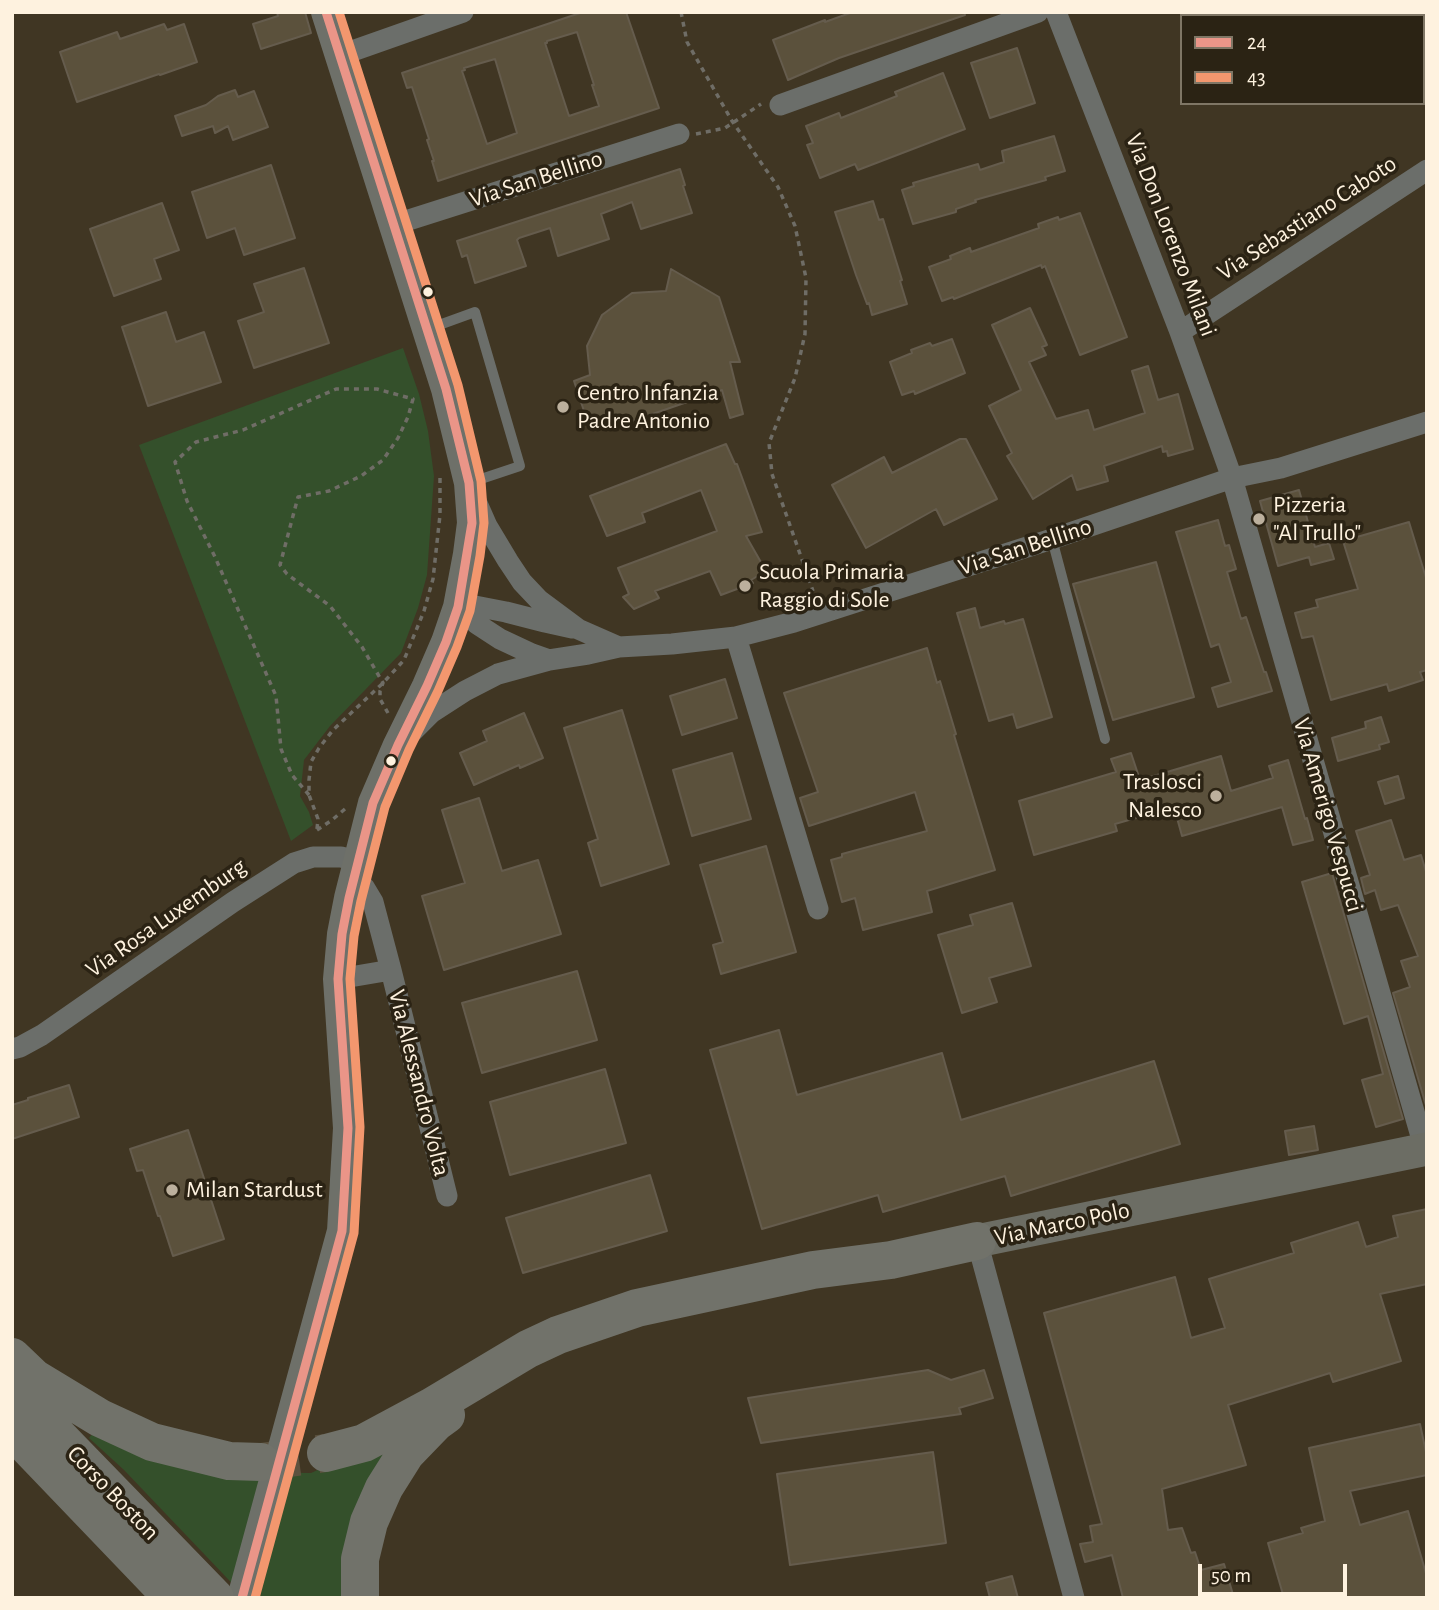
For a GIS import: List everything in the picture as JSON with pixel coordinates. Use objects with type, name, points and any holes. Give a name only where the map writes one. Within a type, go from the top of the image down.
[{"type":"highway","points":[[326,1453],[364,1443],[528,1349],[558,1335],[624,1312],[813,1270],[891,1260],[977,1241]]},
{"type":"highway","points":[[360,1598],[360,1559],[369,1522],[384,1488],[406,1453],[435,1423],[507,1377],[537,1362],[637,1323],[818,1284],[891,1260]]},
{"type":"highway","points":[[12,1357],[34,1378],[100,1418],[152,1442],[229,1461],[261,1462]]},
{"type":"highway","name":"Corso Boston","points":[[12,1389],[215,1598]]},
{"type":"highway","name":"Corso Boston","points":[[12,1430],[173,1598]]},
{"type":"main road","name":"Via Marco Polo","points":[[977,1241],[1426,1149]]},
{"type":"street","name":"Via San Bellino","points":[[326,12],[428,329],[470,486],[487,526],[522,582],[539,600],[578,629]]},
{"type":"street","points":[[341,55],[463,12]]},
{"type":"street","points":[[780,105],[1038,12]]},
{"type":"street","name":"Via Don Lorenzo Milani","points":[[1056,12],[1180,332],[1232,478]]},
{"type":"street","name":"Via San Bellino","points":[[393,225],[679,134]]},
{"type":"street","name":"Via Sebastiano Caboto","points":[[1180,332],[1427,170]]},
{"type":"street","name":"Via San Bellino","points":[[395,731],[432,713],[465,691],[498,674],[549,660],[619,647],[736,637],[793,622],[1232,478],[1281,468],[1427,422]]},
{"type":"street","name":"Via Amerigo Vespucci","points":[[1232,478],[1426,1149]]},
{"type":"street","name":"Via San Bellino","points":[[395,731],[432,675],[458,607],[472,523],[470,486]]},
{"type":"street","name":"Via San Bellino","points":[[458,607],[475,606],[506,611],[578,629],[619,647]]},
{"type":"street","points":[[458,607],[500,639],[549,660]]},
{"type":"street","points":[[736,637],[818,909]]},
{"type":"street","points":[[242,1598],[342,1231],[348,1128],[338,979],[342,934],[373,803],[395,731]]},
{"type":"street","name":"Via Rosa Luxemburg","points":[[12,1049],[42,1035],[233,902],[294,863],[313,857],[341,857],[355,872]]},
{"type":"street","name":"Via Alessandro Volta","points":[[355,872],[373,902],[447,1196]]},
{"type":"street","name":"Via Alessandro Volta","points":[[338,979],[391,970]]},
{"type":"street","name":"Via Marco Polo","points":[[977,1241],[1074,1598]]},
{"type":"lane","points":[[428,329],[475,312],[520,466],[470,486]]},
{"type":"lane","points":[[1052,539],[1105,739]]},
{"type":"path","points":[[681,12],[687,43],[733,121],[778,187],[795,226],[806,278],[805,334],[795,378],[769,443],[772,474],[813,591]]},
{"type":"path","points":[[679,134],[687,136],[724,128],[765,102],[780,105]]},
{"type":"path","points":[[316,838],[318,819],[309,795],[292,775],[281,749],[276,696],[215,557],[187,501],[176,462],[196,442],[243,429],[336,389],[377,389],[413,399],[398,438],[383,460],[361,477],[329,491],[298,497],[280,565],[287,574],[330,606],[362,647],[383,683]]},
{"type":"path","points":[[309,795],[311,762],[319,748],[333,730],[404,660],[424,611],[433,579],[440,515],[440,475]]},
{"type":"path","points":[[383,683],[380,699],[395,731]]},
{"type":"path","points":[[317,830],[352,802]]},
{"type":"green space","points":[[403,348],[428,431],[434,476],[427,575],[401,653],[330,726],[304,760],[300,796],[313,825],[291,841],[139,445]]},
{"type":"green space","points":[[97,1428],[235,1472],[311,1473],[366,1448],[393,1458],[356,1598],[246,1598],[124,1470],[89,1438]]},
{"type":"building","points":[[277,12],[305,12],[311,33],[261,49],[253,24],[278,16]]},
{"type":"building","points":[[583,12],[626,12],[659,108],[438,181],[427,140],[429,139],[412,87],[407,88],[402,73]],"holes":[[[577,32],[599,106],[569,116],[545,43]],[[495,59],[517,133],[487,144],[462,71],[464,68]]]},
{"type":"building","points":[[853,12],[964,12],[965,15],[839,58],[788,80],[773,40]]},
{"type":"building","points":[[164,24],[167,30],[184,24],[197,62],[77,102],[60,52],[117,32],[120,39]]},
{"type":"building","points":[[1017,48],[1035,103],[990,118],[971,63]]},
{"type":"building","points":[[943,73],[965,129],[858,170],[855,164],[820,178],[807,145],[813,143],[806,126],[839,113],[841,118],[897,96],[895,92]]},
{"type":"building","points":[[235,90],[238,97],[254,91],[268,127],[233,140],[228,126],[215,133],[213,126],[182,136],[175,116],[206,105],[218,96]]},
{"type":"building","points":[[1054,136],[1065,171],[1045,177],[1046,180],[975,200],[976,202],[956,209],[956,212],[913,224],[902,190],[914,186],[913,183],[978,164],[980,170],[1004,162],[1002,151]]},
{"type":"building","points":[[271,165],[295,238],[244,255],[235,228],[207,238],[192,192]]},
{"type":"building","points":[[680,169],[692,213],[641,229],[632,202],[601,214],[609,239],[558,256],[550,228],[519,238],[517,240],[526,266],[475,283],[467,255],[462,257],[457,241]]},
{"type":"building","points":[[873,201],[879,220],[883,219],[907,304],[872,315],[835,212]]},
{"type":"building","points":[[162,203],[179,250],[154,259],[161,279],[114,296],[90,229]]},
{"type":"building","points":[[1080,213],[1127,337],[1080,355],[1045,266],[1042,268],[1041,265],[954,299],[953,297],[942,301],[929,267],[970,248],[971,252],[1039,228],[1038,224]]},
{"type":"building","points":[[304,268],[329,343],[254,368],[238,321],[264,312],[254,284]]},
{"type":"building","points":[[671,269],[719,297],[740,362],[730,362],[743,414],[730,418],[722,390],[606,430],[604,424],[590,429],[574,381],[590,375],[587,346],[602,315],[632,293],[666,291]]},
{"type":"building","points":[[1030,308],[1047,345],[1042,347],[1046,355],[1029,362],[1056,419],[1088,410],[1094,430],[1145,413],[1132,371],[1148,366],[1158,400],[1178,394],[1193,449],[1168,456],[1167,451],[1163,452],[1162,446],[1104,466],[1108,481],[1077,490],[1072,475],[1033,499],[1007,456],[1012,453],[989,406],[1021,390],[992,325]]},
{"type":"building","points":[[166,312],[176,342],[204,332],[221,382],[148,406],[122,327]]},
{"type":"building","points":[[952,339],[965,373],[915,394],[914,391],[902,395],[890,362],[912,353],[911,350]]},
{"type":"building","points":[[960,439],[966,439],[997,499],[944,525],[936,509],[866,548],[832,485],[884,457],[892,473]]},
{"type":"building","points":[[726,444],[737,464],[762,532],[746,536],[766,571],[751,580],[753,583],[721,595],[710,571],[655,591],[659,598],[634,609],[623,597],[629,594],[618,568],[717,531],[701,490],[642,513],[645,522],[607,536],[590,496]]},
{"type":"building","points":[[1299,490],[1315,547],[1329,543],[1334,559],[1311,565],[1309,557],[1278,566],[1260,501]]},
{"type":"building","points":[[1218,520],[1225,546],[1229,545],[1236,569],[1227,572],[1241,619],[1246,617],[1272,691],[1218,707],[1212,688],[1231,682],[1219,644],[1211,647],[1176,532]]},
{"type":"building","points":[[1409,522],[1427,581],[1427,670],[1420,672],[1423,680],[1389,691],[1387,684],[1331,700],[1313,636],[1302,638],[1295,613],[1318,607],[1316,600],[1358,589],[1343,541]]},
{"type":"building","points":[[1156,562],[1194,697],[1113,720],[1073,584]]},
{"type":"building","points":[[975,608],[980,628],[1023,619],[1052,717],[1017,728],[1013,714],[989,721],[957,613]]},
{"type":"building","points":[[927,648],[937,683],[940,681],[995,870],[927,891],[932,912],[863,930],[855,898],[842,902],[831,860],[842,857],[842,854],[927,831],[915,792],[809,826],[800,798],[818,792],[784,693]]},
{"type":"building","points":[[725,679],[737,718],[682,735],[670,696]]},
{"type":"building","points":[[622,710],[669,864],[601,886],[588,843],[598,839],[564,728]]},
{"type":"building","points":[[524,713],[543,758],[520,768],[519,765],[474,785],[460,753],[487,741],[483,731]]},
{"type":"building","points":[[1381,717],[1389,742],[1379,745],[1380,749],[1338,761],[1332,738],[1366,728],[1365,722]]},
{"type":"building","points":[[732,753],[751,819],[692,836],[673,770]]},
{"type":"building","points":[[1131,753],[1140,780],[1221,756],[1231,791],[1273,778],[1269,766],[1288,760],[1313,840],[1293,845],[1282,807],[1182,836],[1174,807],[1115,824],[1117,831],[1034,855],[1019,801],[1116,772],[1111,759]]},
{"type":"building","points":[[1398,776],[1404,798],[1385,804],[1378,782]]},
{"type":"building","points":[[479,798],[502,871],[538,860],[561,934],[444,970],[422,896],[465,883],[442,810]]},
{"type":"building","points":[[1391,820],[1404,860],[1421,855],[1427,875],[1427,1109],[1393,993],[1410,987],[1401,961],[1418,956],[1398,905],[1381,910],[1375,890],[1365,894],[1361,878],[1370,875],[1356,831]]},
{"type":"building","points":[[766,846],[796,952],[721,974],[713,945],[723,942],[700,865]]},
{"type":"building","points":[[1332,873],[1403,1119],[1376,1127],[1362,1080],[1383,1074],[1368,1016],[1344,1024],[1302,882]]},
{"type":"building","points":[[1012,903],[1031,966],[989,978],[997,1002],[962,1013],[938,935],[973,925],[970,915]]},
{"type":"building","points":[[577,971],[597,1040],[482,1073],[462,1003]]},
{"type":"building","points":[[779,1030],[797,1095],[942,1053],[961,1120],[1154,1061],[1180,1144],[1011,1196],[1005,1176],[883,1212],[878,1195],[762,1229],[710,1050]]},
{"type":"building","points":[[605,1069],[626,1143],[510,1175],[490,1102]]},
{"type":"building","points":[[69,1085],[79,1117],[12,1139],[12,1105]]},
{"type":"building","points":[[1314,1126],[1318,1150],[1289,1155],[1285,1131]]},
{"type":"building","points":[[188,1130],[224,1239],[173,1256],[143,1170],[137,1171],[130,1149]]},
{"type":"building","points":[[650,1175],[667,1231],[523,1273],[506,1218]]},
{"type":"building","points":[[1427,1209],[1427,1284],[1380,1294],[1401,1361],[1333,1382],[1330,1373],[1228,1405],[1246,1465],[1162,1489],[1168,1530],[1182,1528],[1191,1553],[1195,1552],[1201,1570],[1224,1564],[1234,1598],[1123,1598],[1112,1555],[1085,1562],[1080,1544],[1093,1542],[1090,1526],[1102,1524],[1044,1313],[1175,1277],[1191,1338],[1225,1328],[1209,1279],[1294,1253],[1291,1243],[1358,1222],[1366,1247],[1398,1237],[1393,1216]]},
{"type":"building","points":[[928,1370],[951,1380],[984,1370],[993,1398],[959,1408],[961,1414],[761,1443],[748,1398]]},
{"type":"building","points":[[1420,1424],[1427,1457],[1427,1475],[1350,1491],[1360,1525],[1408,1511],[1427,1577],[1427,1598],[1284,1598],[1268,1543],[1303,1533],[1301,1528],[1325,1521],[1309,1448]]},
{"type":"building","points":[[933,1452],[946,1543],[790,1565],[777,1474]]},
{"type":"building","points":[[1012,1576],[1018,1598],[990,1598],[986,1583]]},
{"type":"tunnel","points":[[261,1462],[326,1453]]},
{"type":"transit line","name":"24","points":[[242,1598],[342,1231],[348,1128],[338,979],[349,898],[373,803],[427,686],[458,607],[472,523],[469,483],[446,389],[326,12]]},
{"type":"transit line","name":"43","points":[[255,1598],[354,1233],[360,1127],[350,979],[361,901],[385,807],[438,691],[470,611],[484,523],[481,481],[458,385],[339,12]]},
{"type":"place","name":"Centro Infanzia Padre Antonio","points":[[563,407]]},
{"type":"place","name":"Pizzeria \"Al Trullo\"","points":[[1259,519]]},
{"type":"place","name":"Scuola Primaria Raggio di Sole","points":[[745,586]]},
{"type":"place","name":"Traslosci Nalesco","points":[[1216,796]]},
{"type":"place","name":"Milan Stardust","points":[[172,1190]]}]
